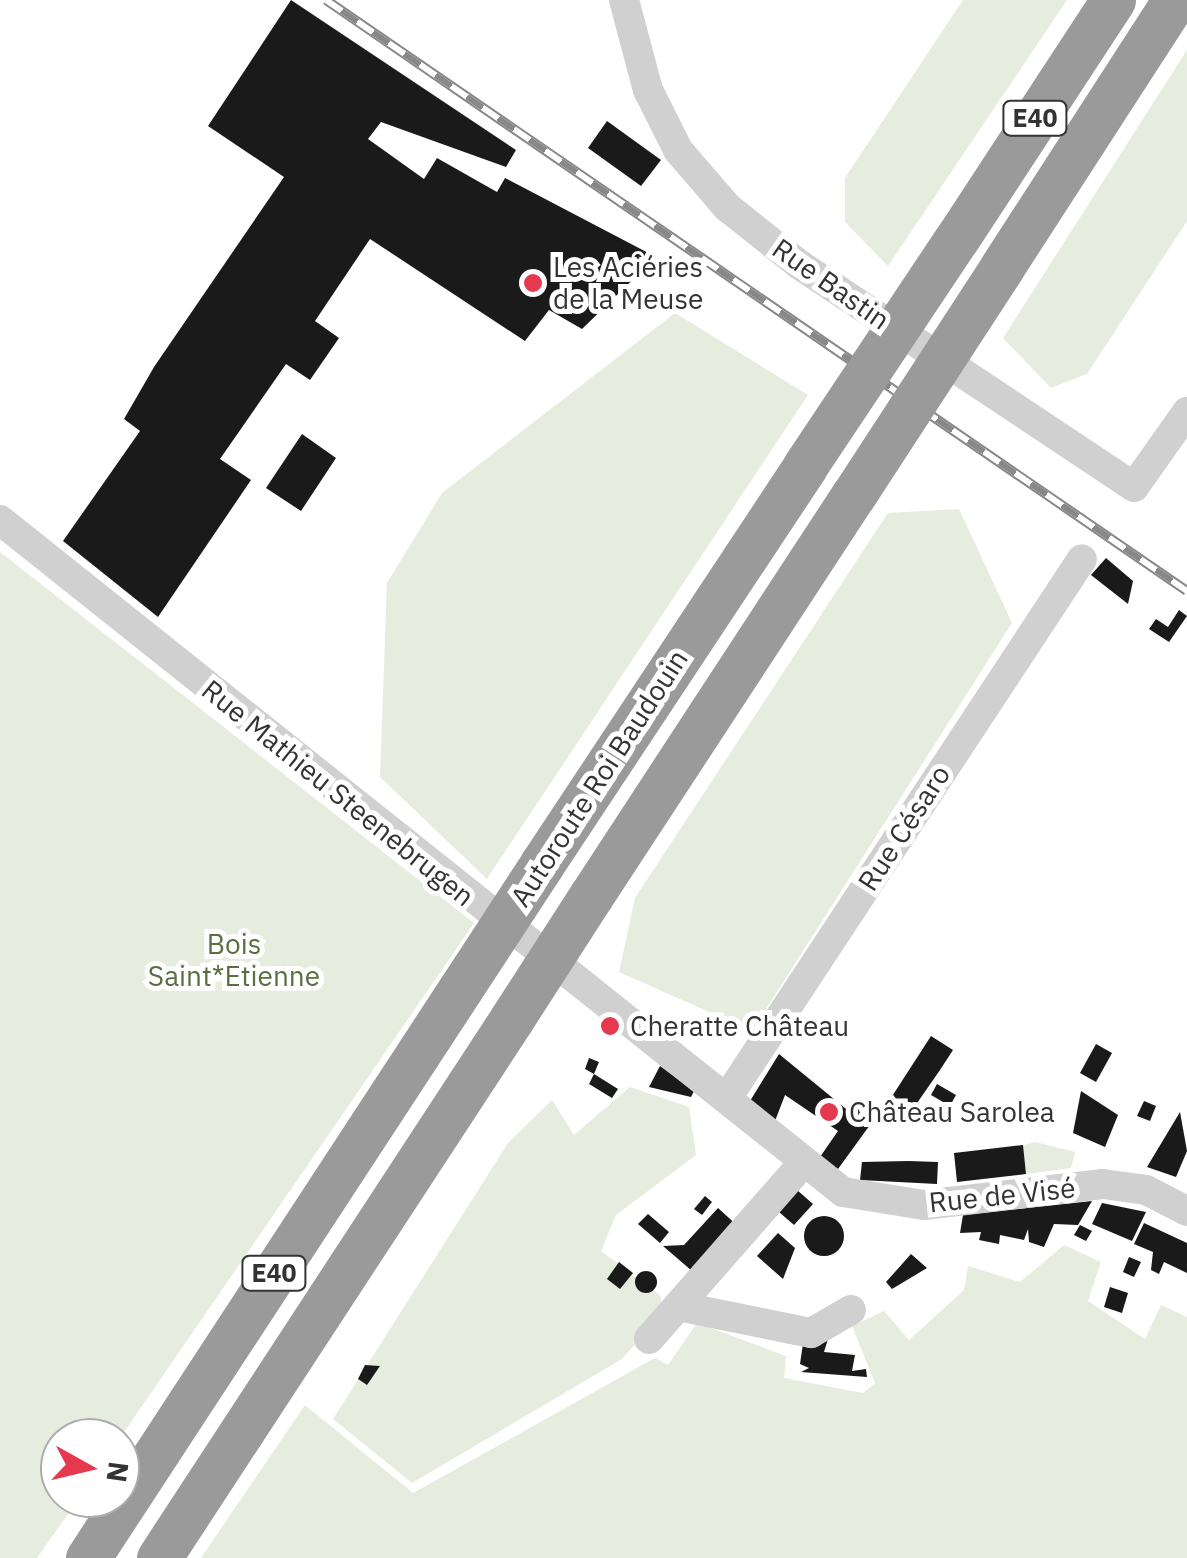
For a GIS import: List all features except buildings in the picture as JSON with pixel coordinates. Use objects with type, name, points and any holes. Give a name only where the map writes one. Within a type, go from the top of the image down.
[{"type":"highway","name":"Autoroute Roi Baudouin","points":[[88,1558],[1113,0]]},
{"type":"highway","name":"Autoroute Roi Baudouin","points":[[159,1558],[1175,0]]},
{"type":"street","name":"Rue Bastin","points":[[624,0],[663,120],[727,208],[1134,487],[1181,432]]},
{"type":"street","name":"Rue Mathieu Steenebrugen","points":[[0,520],[726,1098]]},
{"type":"street","name":"Rue Césaro","points":[[726,1098],[1082,559]]},
{"type":"street","name":"Rue de Visé","points":[[726,1098],[803,1163],[864,1198],[924,1204],[1103,1184],[1146,1190],[1187,1211]]},
{"type":"street","points":[[650,1339],[803,1163]]},
{"type":"street","points":[[678,1306],[812,1334],[851,1310]]},
{"type":"green space","points":[[963,0],[1067,0],[888,266],[845,222],[845,178]]},
{"type":"green space","points":[[1187,50],[1187,221],[1087,374],[1051,388],[1003,338]]},
{"type":"green space","points":[[675,313],[808,395],[487,879],[380,777],[387,583],[442,493]]},
{"type":"green space","points":[[959,509],[1012,623],[752,1031],[619,972],[635,898],[888,513]]},
{"type":"green space","name":"Bois Saint*Etienne","points":[[0,552],[474,923],[134,1418],[40,1418],[40,1518],[65,1518],[37,1558],[0,1558]]},
{"type":"green space","points":[[630,1087],[689,1107],[696,1155],[616,1215],[601,1251],[661,1296],[661,1315],[622,1359],[412,1483],[333,1419],[508,1143],[552,1100],[574,1135]]},
{"type":"green space","points":[[1035,1142],[1075,1152],[1071,1168],[1026,1174],[1023,1145]]},
{"type":"green space","points":[[1064,1245],[1101,1262],[1088,1301],[1145,1339],[1161,1305],[1187,1317],[1187,1558],[201,1558],[305,1405],[413,1493],[655,1358],[668,1365],[697,1323],[786,1356],[784,1378],[863,1393],[875,1383],[852,1326],[884,1311],[909,1340],[964,1290],[968,1266],[1020,1282]]},
{"type":"railway","points":[[326,0],[1187,591]]},
{"type":"place","name":"Les Aciéries de la Meuse","points":[[533,283]]},
{"type":"place","name":"Cheratte Château","points":[[610,1026]]},
{"type":"place","name":"Château Sarolea","points":[[829,1112]]}]
